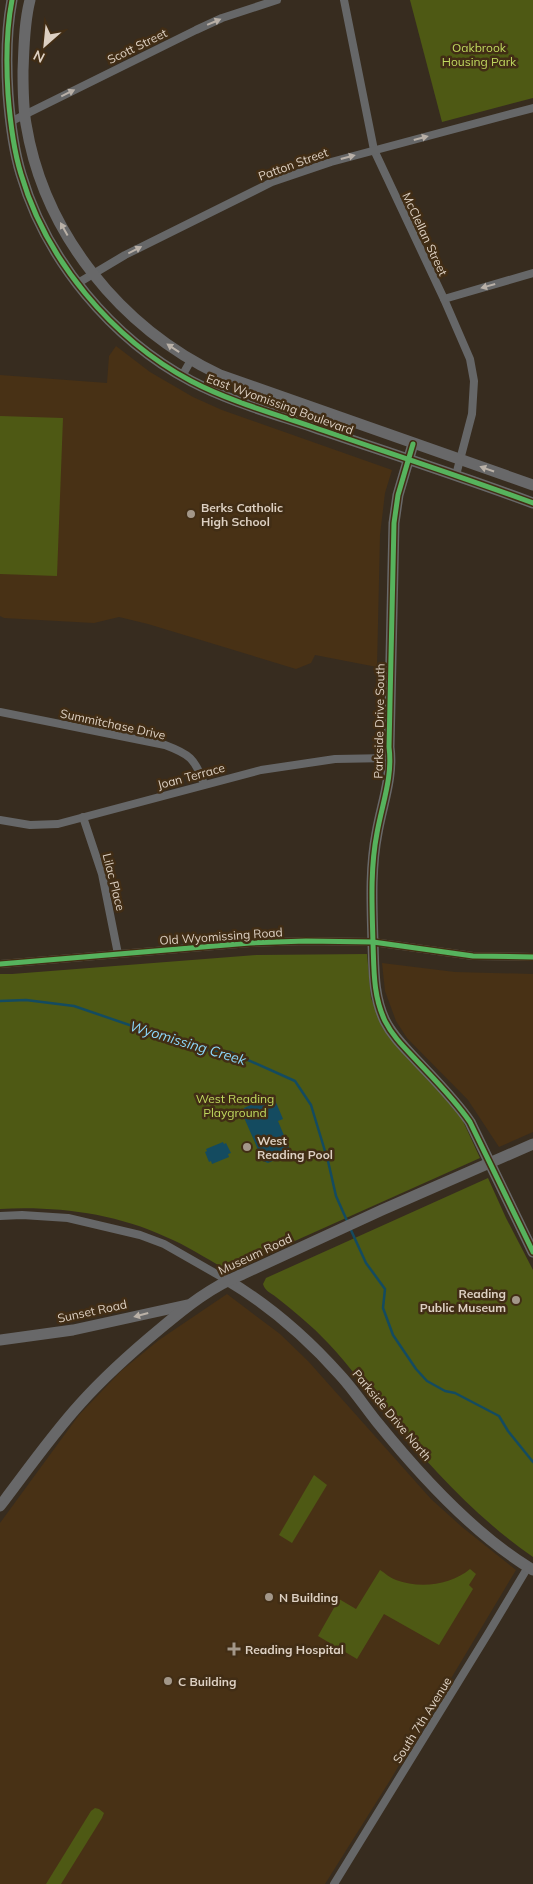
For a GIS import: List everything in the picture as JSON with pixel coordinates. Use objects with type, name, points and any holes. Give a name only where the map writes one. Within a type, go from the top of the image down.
[{"type":"street","name":"East Wyomissing Boulevard","points":[[12,0],[6,58],[10,122],[20,173],[50,242],[78,283],[118,328],[147,352],[182,376],[225,397],[533,503]]},
{"type":"street","name":"East Wyomissing Boulevard","points":[[30,0],[24,38],[23,91],[30,145],[42,183],[54,211],[93,274],[118,303],[162,341],[191,360],[239,383],[533,485]]},
{"type":"street","name":"Scott Street","points":[[10,122],[222,18],[277,0]]},
{"type":"street","name":"McClellan Street","points":[[344,0],[374,150],[470,359],[474,381],[472,414],[456,475]]},
{"type":"street","name":"Patton Street","points":[[78,283],[125,256],[272,182],[331,162],[533,108]]},
{"type":"street","points":[[444,299],[533,273]]},
{"type":"street","points":[[182,376],[191,360]]},
{"type":"street","name":"Parkside Drive South","points":[[413,444],[398,495],[393,537],[390,758],[386,792],[375,845],[372,913],[373,971],[377,998],[385,1020],[400,1044],[457,1103],[470,1122],[533,1252]]},
{"type":"street","name":"Summitchase Drive","points":[[0,712],[165,745],[186,753],[196,764],[204,784]]},
{"type":"street","name":"Joan Terrace","points":[[0,820],[40,826],[58,824],[261,770],[302,762],[390,758]]},
{"type":"street","name":"Lilac Place","points":[[83,817],[102,874],[118,954]]},
{"type":"street","name":"Old Wyomissing Road","points":[[0,964],[250,943],[373,942],[473,956],[533,957]]},
{"type":"street","name":"Museum Road","points":[[0,1506],[54,1434],[80,1404],[136,1349],[189,1304],[227,1280],[533,1144]]},
{"type":"street","points":[[0,1216],[22,1215],[68,1218],[140,1234],[164,1244],[227,1280]]},
{"type":"street","name":"Parkside Drive North","points":[[227,1280],[286,1322],[340,1375],[407,1457],[457,1510],[530,1569]]},
{"type":"street","name":"Sunset Road","points":[[0,1340],[73,1330],[189,1304]]},
{"type":"street","name":"South 7th Avenue","points":[[334,1884],[489,1632],[530,1569]]},
{"type":"shaded area","name":"Berks Catholic High School","points":[[116,346],[150,372],[193,397],[222,410],[392,470],[385,493],[380,535],[377,667],[315,655],[311,663],[296,669],[119,617],[94,623],[4,618],[0,616],[0,375],[107,383],[109,356]]},
{"type":"shaded area","points":[[382,963],[455,972],[533,974],[533,1132],[499,1147],[468,1100],[407,1038],[396,1021],[385,991]]},
{"type":"shaded area","name":"Reading Hospital","points":[[227,1294],[280,1334],[308,1361],[431,1499],[462,1527],[516,1570],[389,1782],[325,1884],[0,1884],[0,1523],[79,1415],[121,1371],[159,1340]]},
{"type":"green space","name":"Oakbrook Housing Park","points":[[410,0],[533,0],[533,98],[442,122]]},
{"type":"green space","points":[[0,416],[63,418],[57,576],[0,574]]},
{"type":"green space","name":"West Reading Playground","points":[[367,954],[371,998],[382,1026],[398,1048],[457,1108],[480,1158],[232,1269],[224,1268],[173,1240],[126,1222],[63,1210],[0,1209],[0,974],[256,955]]},
{"type":"green space","points":[[488,1178],[533,1270],[533,1557],[493,1526],[456,1492],[404,1435],[328,1343],[303,1319],[267,1290],[263,1284],[266,1278]]},
{"type":"green space","points":[[314,1475],[327,1485],[292,1543],[279,1535]]},
{"type":"green space","points":[[470,1569],[476,1574],[469,1585],[473,1589],[439,1645],[384,1614],[357,1659],[318,1636],[339,1599],[356,1609],[380,1570],[390,1577],[405,1583],[425,1585],[454,1579]]},
{"type":"green space","points":[[95,1808],[104,1813],[102,1818],[61,1884],[46,1884],[91,1811]]},
{"type":"water","points":[[264,1099],[270,1102],[275,1100],[283,1119],[278,1121],[290,1150],[289,1154],[268,1163],[263,1161],[242,1113],[244,1108]]},
{"type":"water","points":[[223,1142],[224,1144],[226,1143],[231,1153],[228,1154],[229,1157],[212,1164],[211,1161],[209,1162],[205,1152],[207,1151],[206,1149]]},
{"type":"waterway","name":"Wyomissing Creek","points":[[0,1001],[26,1000],[74,1006],[206,1050],[230,1052],[295,1081],[311,1105],[328,1161],[336,1196],[348,1223]]},
{"type":"waterway","name":"Wyomissing Creek","points":[[350,1228],[366,1263],[385,1289],[383,1308],[393,1335],[416,1369],[427,1381],[499,1416],[508,1431],[533,1462]]},
{"type":"cycle path","points":[[12,0],[8,35],[7,82],[12,134],[21,174],[32,206],[47,237],[65,266],[109,320],[162,364],[220,395],[533,503]]},
{"type":"cycle path","points":[[413,444],[398,495],[394,523],[390,769],[379,822],[372,874],[376,992],[381,1012],[392,1032],[404,1048],[452,1098],[470,1122],[533,1252]]},
{"type":"cycle path","points":[[0,964],[250,943],[306,941],[373,942],[473,956],[533,957]]},
{"type":"place","name":"Berks Catholic High School","points":[[191,514]]},
{"type":"place","name":"West Reading Pool","points":[[247,1147]]},
{"type":"place","name":"Reading Public Museum","points":[[516,1300]]},
{"type":"place","name":"N Building","points":[[269,1597]]},
{"type":"place","name":"Reading Hospital","points":[[234,1649]]},
{"type":"place","name":"C Building","points":[[168,1681]]}]
